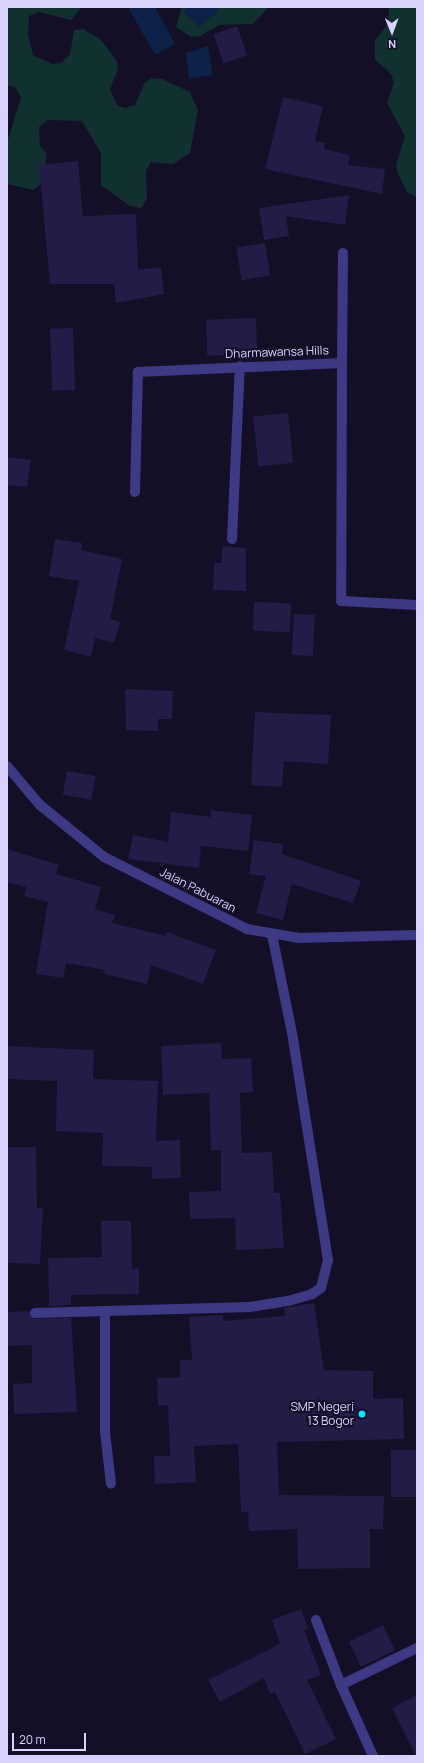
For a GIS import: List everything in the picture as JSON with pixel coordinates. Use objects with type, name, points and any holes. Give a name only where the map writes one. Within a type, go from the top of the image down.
[{"type":"street","points":[[342,363],[343,253]]},
{"type":"street","name":"Dharmawansa Hills","points":[[135,492],[138,372],[240,366],[342,363],[341,601],[417,605]]},
{"type":"street","points":[[232,539],[240,366]]},
{"type":"street","name":"Jalan Pabuaran","points":[[7,766],[40,805],[104,857],[220,918],[272,935],[299,938],[417,935]]},
{"type":"street","points":[[35,1313],[270,1305],[312,1294],[321,1288],[328,1260],[293,1038],[272,935]]},
{"type":"street","points":[[105,1311],[105,1432],[111,1484]]},
{"type":"street","points":[[316,1620],[341,1685],[374,1756]]},
{"type":"street","points":[[341,1685],[417,1648]]},
{"type":"green space","points":[[7,7],[82,7],[71,20],[39,12],[29,16],[28,35],[33,55],[52,64],[61,63],[70,55],[74,30],[83,29],[100,39],[117,61],[118,70],[110,89],[117,105],[125,108],[135,105],[144,84],[151,78],[162,79],[190,92],[198,110],[190,153],[173,164],[151,162],[146,171],[147,199],[141,208],[130,206],[101,185],[101,153],[82,121],[48,120],[39,127],[40,146],[47,154],[42,183],[33,190],[7,184],[7,142],[21,98],[16,88],[7,85]]},
{"type":"green space","points":[[182,7],[269,7],[253,24],[219,25],[200,36],[191,37],[176,27]]},
{"type":"green space","points":[[389,7],[417,7],[417,197],[407,192],[398,174],[396,165],[405,136],[387,103],[394,83],[391,74],[375,59],[375,40],[388,24]]},
{"type":"water","points":[[128,7],[155,7],[175,44],[155,55]]},
{"type":"water","points":[[189,7],[216,7],[219,11],[199,27],[183,11]]},
{"type":"water","points":[[208,46],[213,75],[189,79],[186,53]]},
{"type":"building","points":[[237,26],[247,55],[223,63],[213,34]]},
{"type":"building","points":[[283,97],[323,106],[315,141],[325,143],[324,149],[350,155],[348,165],[385,169],[382,194],[265,169]]},
{"type":"building","points":[[78,161],[83,216],[136,214],[138,270],[161,267],[164,294],[116,303],[114,284],[50,284],[39,165]]},
{"type":"building","points":[[349,195],[345,225],[286,216],[289,236],[264,240],[259,208]]},
{"type":"building","points":[[265,243],[270,276],[242,280],[236,248]]},
{"type":"building","points":[[256,318],[257,354],[207,356],[206,320]]},
{"type":"building","points":[[73,328],[75,390],[52,391],[50,329]]},
{"type":"building","points":[[288,413],[293,463],[258,466],[253,417]]},
{"type":"building","points":[[7,457],[31,460],[27,487],[7,485]]},
{"type":"building","points":[[55,539],[82,543],[81,550],[122,559],[110,619],[120,622],[114,643],[95,638],[91,657],[64,650],[79,581],[49,576]]},
{"type":"building","points":[[223,546],[246,548],[246,591],[213,590],[214,563],[221,563]]},
{"type":"building","points":[[254,602],[291,603],[290,632],[253,631]]},
{"type":"building","points":[[294,614],[315,615],[313,656],[292,655]]},
{"type":"building","points":[[125,689],[173,691],[172,719],[158,719],[158,731],[126,730]]},
{"type":"building","points":[[255,712],[331,715],[328,764],[284,761],[282,787],[251,785]]},
{"type":"building","points":[[67,771],[96,776],[91,800],[63,795]]},
{"type":"building","points":[[211,810],[252,815],[248,851],[201,846],[199,868],[128,859],[133,835],[168,842],[171,812],[211,817]]},
{"type":"building","points":[[254,840],[283,844],[282,854],[361,881],[353,903],[292,884],[283,920],[256,913],[266,876],[249,874]]},
{"type":"building","points":[[7,849],[59,865],[56,874],[101,887],[95,909],[115,915],[112,923],[166,936],[167,932],[216,950],[203,984],[151,965],[147,984],[104,974],[105,970],[66,963],[63,978],[36,974],[48,902],[24,896],[26,887],[7,882]]},
{"type":"building","points":[[221,1043],[222,1059],[251,1058],[253,1092],[240,1093],[242,1153],[272,1152],[274,1193],[280,1193],[284,1248],[236,1250],[235,1218],[190,1219],[189,1192],[221,1191],[221,1150],[211,1150],[209,1093],[163,1095],[161,1046]]},
{"type":"building","points":[[7,1046],[94,1050],[93,1079],[158,1081],[156,1141],[180,1140],[181,1178],[152,1179],[152,1167],[102,1166],[103,1133],[56,1131],[57,1081],[7,1079]]},
{"type":"building","points":[[7,1147],[36,1147],[37,1208],[43,1208],[40,1264],[7,1263]]},
{"type":"building","points":[[101,1221],[131,1221],[132,1269],[139,1268],[139,1294],[71,1295],[71,1305],[49,1306],[48,1258],[102,1257]]},
{"type":"building","points":[[314,1303],[324,1370],[373,1371],[373,1399],[403,1398],[404,1439],[277,1442],[279,1495],[384,1496],[383,1529],[370,1529],[370,1568],[298,1569],[297,1529],[249,1531],[248,1512],[241,1512],[238,1444],[194,1446],[196,1482],[155,1484],[154,1456],[170,1456],[168,1405],[158,1406],[157,1378],[180,1377],[180,1360],[192,1360],[189,1317],[223,1315],[223,1321],[285,1316],[284,1308]]},
{"type":"building","points":[[29,1311],[35,1319],[71,1318],[77,1412],[14,1414],[13,1384],[32,1383],[32,1345],[7,1346],[7,1312]]},
{"type":"building","points":[[391,1450],[417,1450],[417,1497],[391,1497]]},
{"type":"building","points":[[301,1609],[308,1629],[304,1630],[321,1675],[307,1680],[336,1739],[305,1754],[275,1692],[270,1694],[264,1678],[220,1702],[208,1680],[280,1644],[272,1620]]},
{"type":"building","points":[[383,1625],[395,1650],[361,1667],[349,1642]]},
{"type":"building","points":[[417,1695],[417,1756],[416,1756],[392,1708]]},
{"type":"place","name":"SMP Negeri 13 Bogor","points":[[362,1414]]}]
